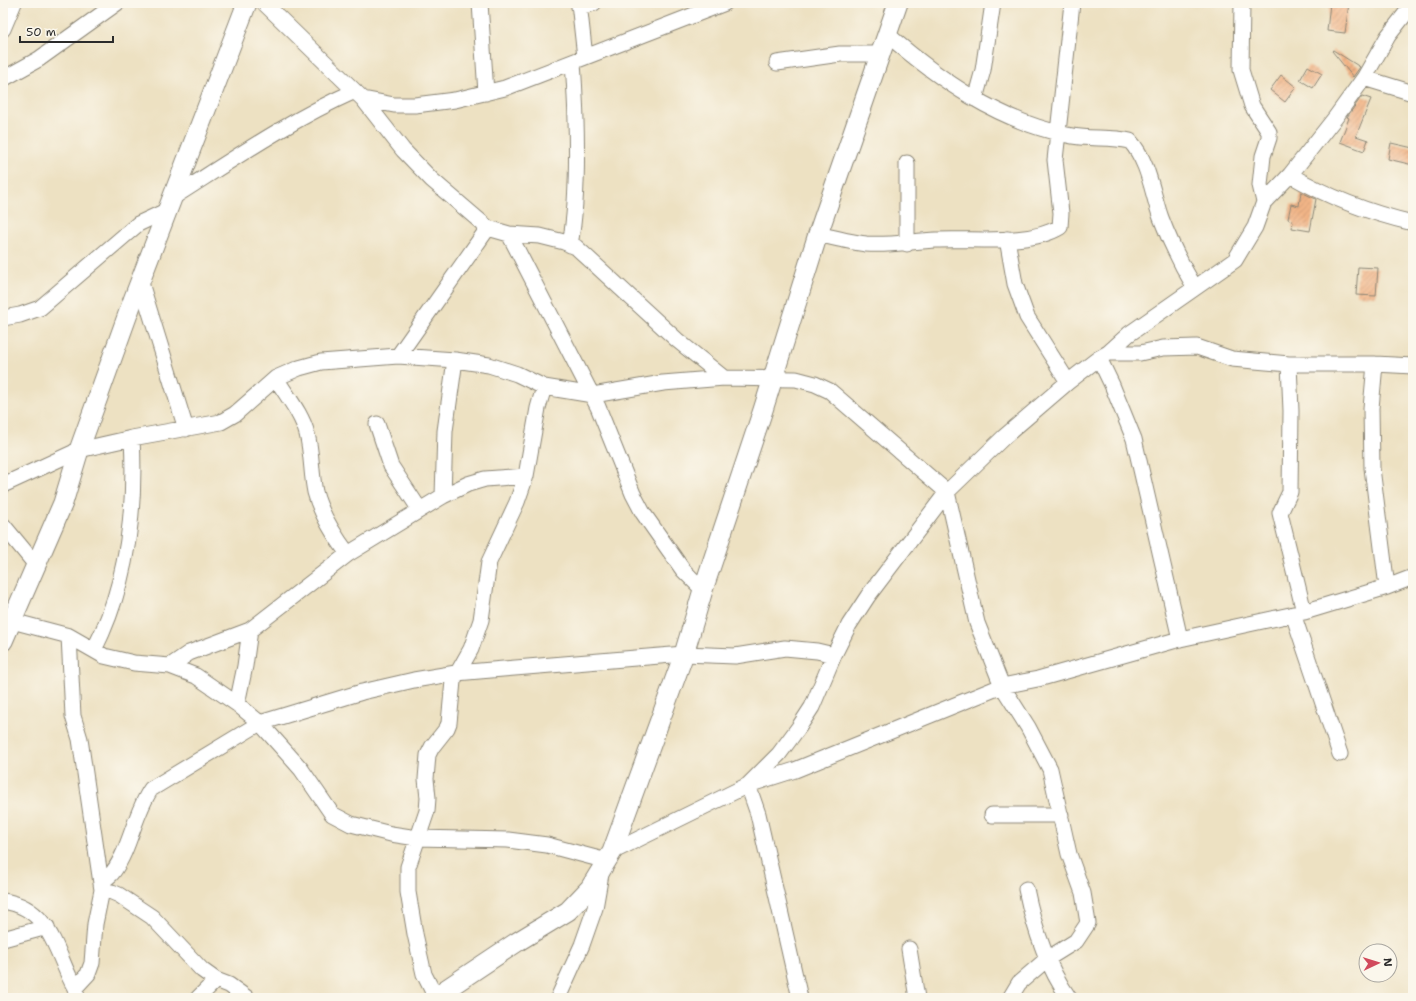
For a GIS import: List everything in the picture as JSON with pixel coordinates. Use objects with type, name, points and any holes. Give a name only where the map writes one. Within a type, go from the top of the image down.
[{"type":"street","points":[[3,29],[14,3]]},
{"type":"street","points":[[3,78],[39,59],[117,3]]},
{"type":"street","points":[[3,641],[7,623],[36,565],[63,503],[79,450],[140,283],[247,3]]},
{"type":"street","points":[[264,3],[359,95],[403,150],[427,175],[488,228],[509,234],[540,236],[576,247],[677,340],[724,378]]},
{"type":"street","points":[[480,3],[486,93]]},
{"type":"street","points":[[3,318],[20,315],[40,308],[138,224],[170,204],[235,156],[327,104],[359,95],[394,105],[415,105],[456,100],[486,93],[505,88],[725,3]]},
{"type":"street","points":[[558,998],[582,945],[595,908],[607,861],[684,654],[703,590],[773,378],[818,234],[898,3]]},
{"type":"street","points":[[975,99],[983,70],[993,3]]},
{"type":"street","points":[[818,234],[846,241],[868,244],[907,244],[936,240],[1007,239],[1051,233],[1060,227],[1061,213],[1055,160],[1056,133],[1072,3]]},
{"type":"street","points":[[1242,3],[1241,70],[1252,106],[1269,132],[1263,156],[1260,185],[1264,202]]},
{"type":"street","points":[[570,245],[575,220],[576,116],[584,4]]},
{"type":"street","points":[[748,785],[779,754],[799,727],[812,707],[834,655],[849,625],[868,596],[947,492],[999,442],[1068,382],[1104,356],[1129,334],[1235,260],[1255,227],[1264,202],[1290,175],[1364,78],[1388,36],[1413,4]]},
{"type":"street","points":[[888,35],[922,65],[975,99],[1024,123],[1056,133],[1081,138],[1123,139],[1130,141],[1135,146],[1146,169],[1161,218],[1187,275],[1195,288]]},
{"type":"street","points":[[777,63],[840,54],[881,54]]},
{"type":"street","points":[[1364,78],[1413,93]]},
{"type":"street","points":[[907,244],[908,163]]},
{"type":"street","points":[[1290,175],[1355,206],[1384,216],[1413,223]]},
{"type":"street","points":[[398,356],[488,228]]},
{"type":"street","points":[[509,234],[593,395],[633,494],[643,513],[683,570],[703,590]]},
{"type":"street","points":[[1007,239],[1015,284],[1027,317],[1068,382]]},
{"type":"street","points":[[140,283],[186,429]]},
{"type":"street","points":[[1104,356],[1140,353],[1163,348],[1197,347],[1232,359],[1289,364],[1375,364],[1413,366]]},
{"type":"street","points":[[3,485],[79,450],[132,438],[221,422],[235,414],[276,378],[299,368],[321,362],[398,356],[455,360],[489,365],[517,374],[544,387],[593,395],[663,383],[724,378],[796,379],[815,384],[830,391],[847,404],[947,492],[977,623],[1002,686],[1028,727],[1050,769],[1069,854],[1083,893],[1088,923],[1076,941],[1047,959],[1019,983],[1010,998]]},
{"type":"street","points":[[1104,356],[1112,385],[1134,439],[1180,639]]},
{"type":"street","points":[[443,496],[445,431],[455,360]]},
{"type":"street","points":[[1289,364],[1291,411],[1290,492],[1280,513],[1298,613],[1340,754]]},
{"type":"street","points":[[1375,364],[1371,408],[1372,468],[1387,587]]},
{"type":"street","points":[[276,378],[304,427],[309,442],[315,492],[319,503],[330,526],[348,554]]},
{"type":"street","points":[[544,387],[538,408],[526,476],[517,502],[489,562],[481,620],[470,649],[456,673],[453,682],[451,708],[447,728],[432,747],[428,755],[426,779],[428,798],[427,810],[408,867],[408,892],[424,974],[434,997],[517,942],[568,911],[590,888],[607,861],[748,785],[795,770],[1002,686],[1038,679],[1180,639],[1298,613],[1387,587],[1413,576]]},
{"type":"street","points":[[377,424],[390,466],[420,510]]},
{"type":"street","points":[[94,650],[107,624],[117,594],[123,567],[133,498],[132,438]]},
{"type":"street","points":[[170,666],[189,652],[250,630],[348,554],[443,496],[468,484],[485,479],[526,476]]},
{"type":"street","points":[[3,526],[36,565]]},
{"type":"street","points":[[7,623],[69,636],[104,656],[134,663],[170,666],[196,676],[237,704],[260,723],[301,769],[332,814],[351,824],[391,834],[417,838],[508,840],[547,846],[607,861]]},
{"type":"street","points":[[237,704],[245,666],[250,630]]},
{"type":"street","points":[[69,636],[73,716],[80,739],[101,886],[95,924],[92,963],[88,974],[76,993]]},
{"type":"street","points":[[101,886],[113,873],[131,835],[146,796],[151,789],[260,723],[362,692],[414,680],[456,673],[684,654],[735,656],[785,648],[817,651],[834,655]]},
{"type":"street","points":[[748,785],[758,814],[800,998]]},
{"type":"street","points":[[992,815],[1061,814]]},
{"type":"street","points":[[101,886],[119,895],[152,917],[202,970],[216,980],[229,985],[247,998]]},
{"type":"street","points":[[1026,889],[1034,924],[1047,959],[1069,998]]},
{"type":"street","points":[[3,901],[17,903],[28,910],[47,927],[76,993]]},
{"type":"street","points":[[3,940],[47,927]]},
{"type":"street","points":[[909,949],[917,998]]},
{"type":"street","points":[[198,998],[216,980]]},
{"type":"building","points":[[1330,3],[1349,3],[1345,33],[1327,31]]},
{"type":"building","points":[[1333,50],[1360,67],[1353,77],[1332,51]]},
{"type":"building","points":[[1308,66],[1322,74],[1313,88],[1300,80]]},
{"type":"building","points":[[1281,75],[1296,87],[1285,102],[1270,90]]},
{"type":"building","points":[[1362,96],[1371,99],[1356,136],[1368,140],[1364,151],[1340,142],[1349,118],[1347,117]]},
{"type":"building","points":[[1391,143],[1413,148],[1413,165],[1388,159]]},
{"type":"building","points":[[1301,192],[1316,199],[1310,231],[1292,228],[1293,222],[1288,219],[1291,204],[1299,206]]},
{"type":"building","points":[[1358,267],[1378,268],[1376,296],[1356,295]]}]
